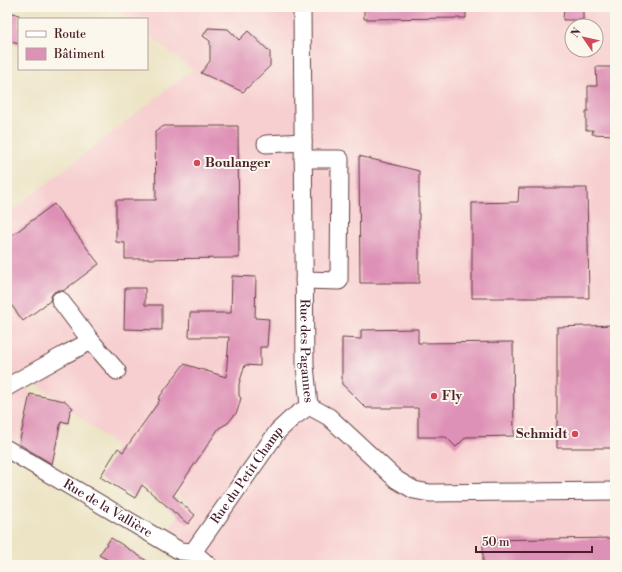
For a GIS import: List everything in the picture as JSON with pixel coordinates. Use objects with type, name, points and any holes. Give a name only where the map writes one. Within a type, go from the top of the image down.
[{"type":"street","name":"Rue des Pagannes","points":[[302,7],[305,365],[309,406],[329,417],[397,480],[414,490],[430,493],[615,491]]},
{"type":"street","points":[[266,144],[303,150],[340,159],[339,281],[304,280]]},
{"type":"street","points":[[60,300],[91,341],[117,371]]},
{"type":"street","points":[[7,387],[64,354],[91,341]]},
{"type":"street","name":"Rue du Petit Champ","points":[[194,552],[278,431],[292,418],[309,406]]},
{"type":"street","name":"Rue de la Vallière","points":[[7,449],[180,551],[194,552]]},
{"type":"street","points":[[194,552],[208,565]]},
{"type":"shaded area","points":[[116,7],[615,7],[615,565],[201,565],[165,536],[187,501],[32,380],[17,443],[7,437],[7,214],[192,70],[148,34],[148,18],[129,18]]},
{"type":"building","points":[[364,7],[466,7],[466,18],[364,19]]},
{"type":"building","points":[[564,7],[583,7],[583,18],[564,18],[563,20]]},
{"type":"building","points":[[7,11],[19,15],[19,18],[18,44],[7,41]]},
{"type":"building","points":[[208,28],[228,29],[239,40],[248,31],[270,52],[270,66],[243,92],[201,73],[210,61],[210,41],[203,36]]},
{"type":"building","points":[[596,67],[615,67],[615,135],[592,134],[593,130],[586,130],[588,86],[597,86]]},
{"type":"building","name":"Boulanger","points":[[164,126],[238,126],[239,258],[125,259],[125,243],[116,242],[116,200],[156,200],[155,132]]},
{"type":"building","points":[[359,156],[419,171],[419,283],[360,283]]},
{"type":"building","points":[[519,188],[587,188],[589,298],[472,298],[472,203],[518,202]]},
{"type":"building","points":[[54,204],[99,264],[63,291],[59,290],[54,292],[50,301],[23,321],[7,299],[7,239]]},
{"type":"building","points":[[232,276],[256,277],[255,318],[269,319],[267,347],[260,347],[260,366],[245,365],[239,384],[239,396],[241,398],[237,412],[228,423],[219,428],[173,496],[195,515],[188,524],[142,485],[135,498],[100,477],[118,448],[123,452],[160,400],[158,399],[184,364],[226,377],[229,337],[189,337],[190,313],[231,313]]},
{"type":"building","points":[[125,288],[145,288],[145,305],[162,305],[162,330],[124,329]]},
{"type":"building","points":[[615,325],[615,448],[557,448],[557,327]]},
{"type":"building","name":"Fly","points":[[418,329],[418,343],[513,342],[514,436],[466,437],[456,447],[446,437],[418,437],[418,408],[366,408],[342,384],[342,338],[361,339],[361,330]]},
{"type":"building","points":[[30,394],[65,401],[73,408],[70,411],[68,423],[61,421],[52,464],[19,444]]},
{"type":"building","points":[[111,538],[153,565],[117,565],[99,555]]},
{"type":"building","points":[[615,538],[615,565],[483,565],[483,540]]},
{"type":"place","name":"Boulanger","points":[[197,163]]},
{"type":"place","name":"Fly","points":[[434,396]]},
{"type":"place","name":"Schmidt","points":[[575,434]]}]
